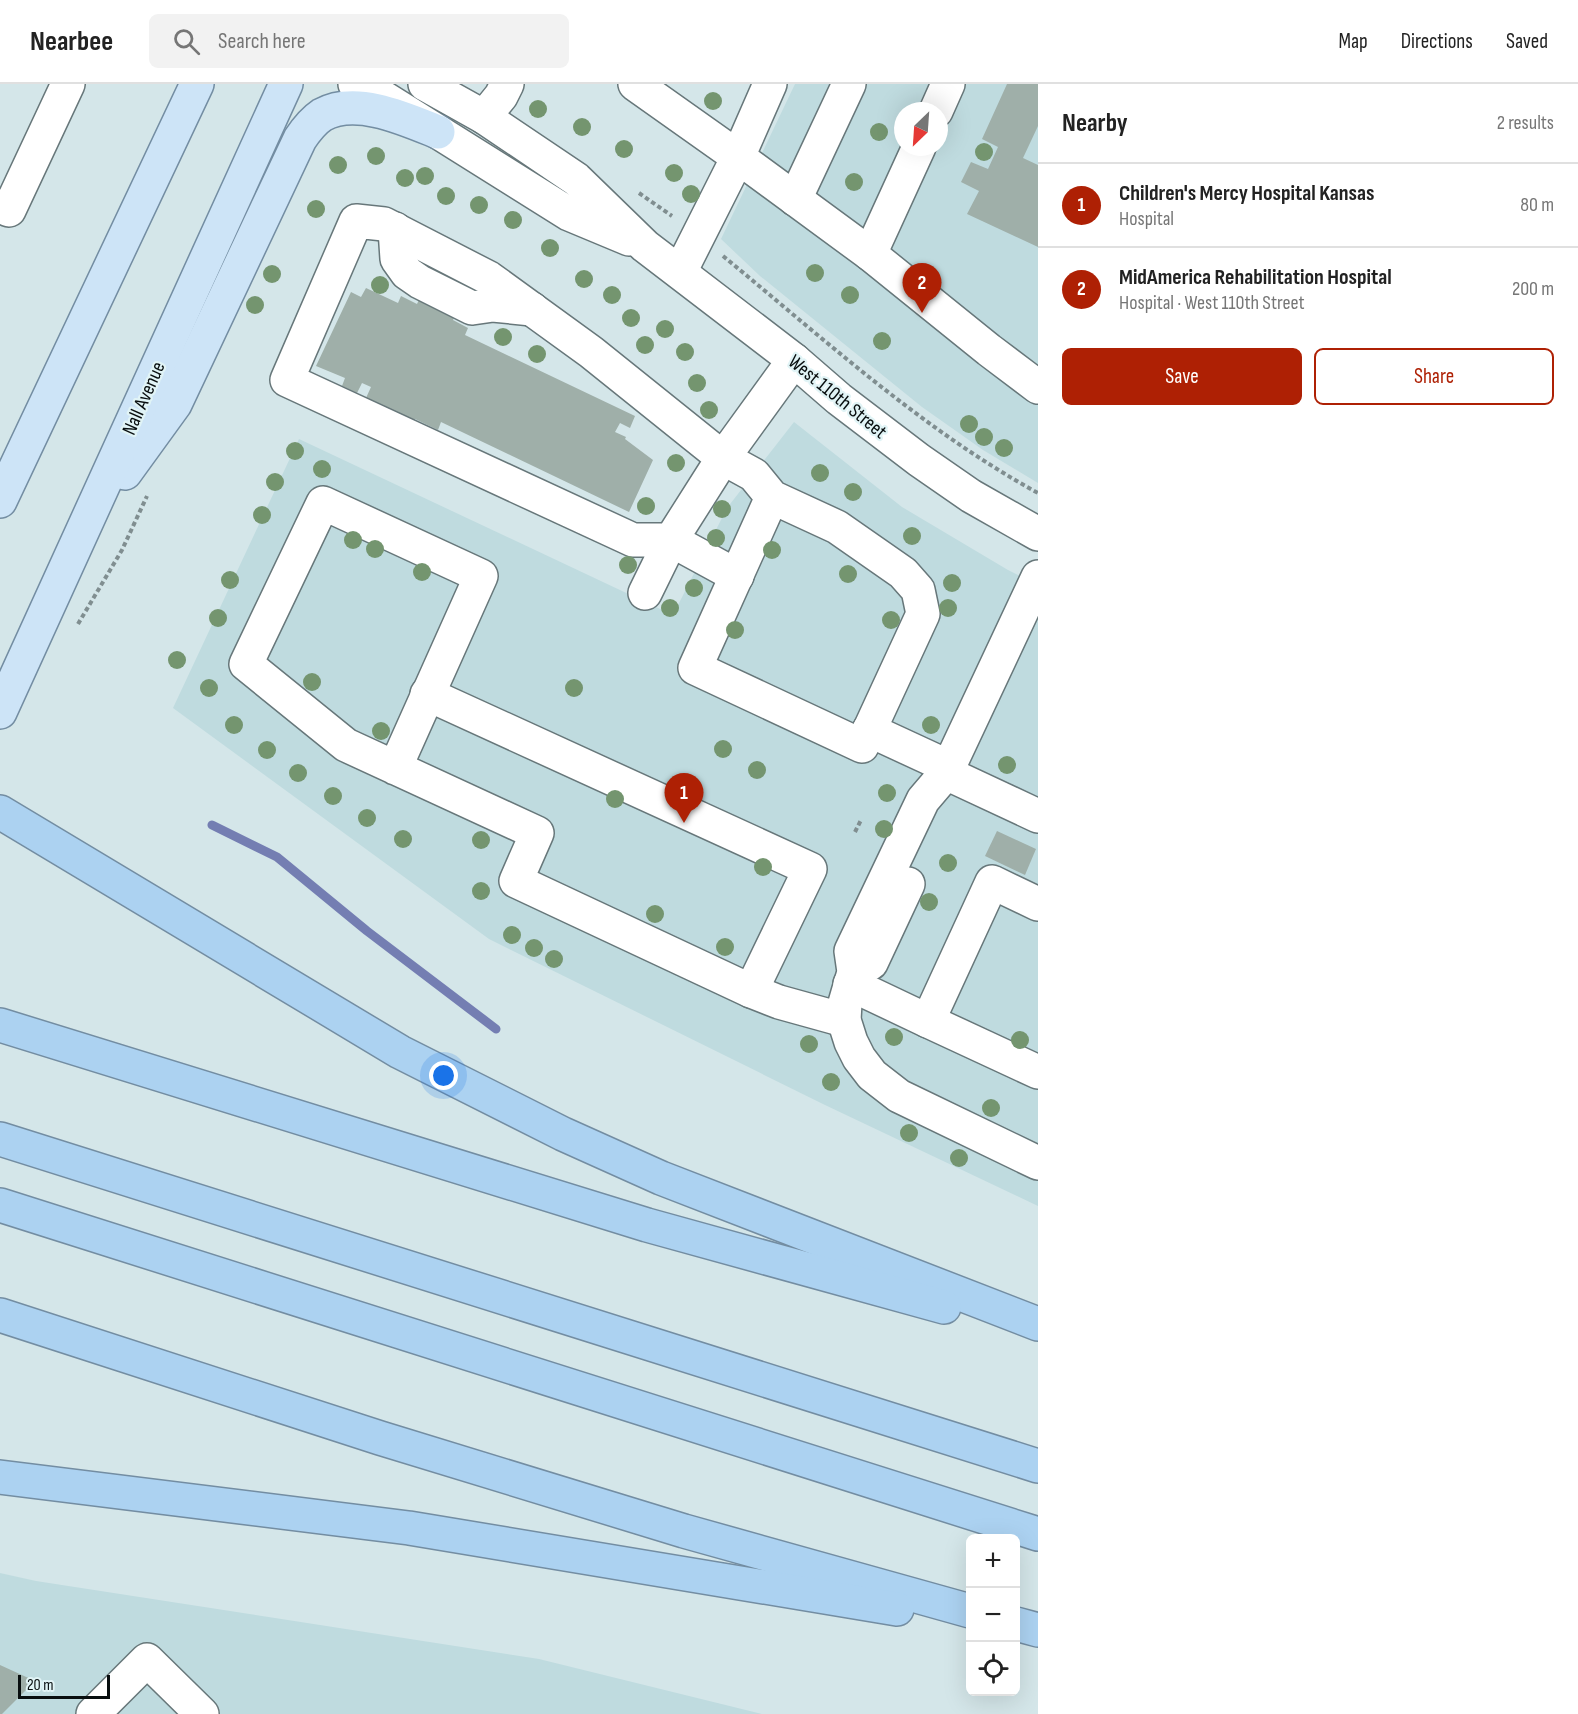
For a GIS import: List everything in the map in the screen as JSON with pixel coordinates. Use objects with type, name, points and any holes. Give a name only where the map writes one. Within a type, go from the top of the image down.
[{"type":"highway","points":[[0,812],[400,1052],[563,1134],[661,1178],[1038,1324]]},
{"type":"highway","points":[[0,1024],[647,1225],[1038,1333]]},
{"type":"highway","points":[[0,1139],[1038,1466]]},
{"type":"highway","points":[[0,1205],[1038,1534]]},
{"type":"highway","points":[[0,1315],[380,1438],[684,1531],[966,1610]]},
{"type":"highway","points":[[0,1477],[409,1528],[966,1620]]},
{"type":"highway","points":[[1020,1625],[1038,1631]]},
{"type":"highway","points":[[1020,1629],[1038,1631]]},
{"type":"main road","points":[[0,501],[197,84]]},
{"type":"main road","name":"Nall Avenue","points":[[0,712],[286,84]]},
{"type":"main road","points":[[82,532],[175,404],[300,139],[309,126],[322,115],[331,112],[361,109],[392,114],[438,132]]},
{"type":"street","points":[[3,216],[68,84]]},
{"type":"street","name":"West 110th Street","points":[[355,84],[384,98],[568,214],[645,246]]},
{"type":"street","name":"West 110th Street","points":[[425,84],[483,117],[576,179],[645,246],[794,360],[839,399],[971,496],[1038,534]]},
{"type":"street","points":[[483,117],[501,96],[507,84]]},
{"type":"street","points":[[635,84],[738,156],[870,254],[1038,387]]},
{"type":"street","points":[[681,272],[738,156],[770,84]]},
{"type":"street","points":[[795,199],[849,84]]},
{"type":"street","points":[[940,102],[948,84]]},
{"type":"street","points":[[870,254],[915,156]]},
{"type":"street","points":[[737,576],[671,540],[633,540],[287,380],[356,221],[384,224],[489,278],[591,352],[723,458],[754,475],[772,497],[837,527],[903,573],[918,590],[923,614],[866,738]]},
{"type":"street","points":[[645,592],[671,540],[723,458],[794,360]]},
{"type":"street","points":[[772,497],[695,668],[866,738],[936,761],[946,773],[1038,816]]},
{"type":"street","points":[[395,768],[482,576],[323,503],[246,664],[346,745],[395,768],[537,833],[516,881],[751,991],[779,1002],[844,1020]]},
{"type":"street","points":[[1038,577],[946,773],[945,805],[940,816],[871,963],[852,978],[845,1003],[844,1020],[850,1042],[859,1058],[872,1075],[899,1096],[1038,1163]]},
{"type":"street","points":[[427,694],[810,869],[751,991]]},
{"type":"street","points":[[928,1021],[992,882],[1038,904]]},
{"type":"street","points":[[852,978],[928,1021],[1038,1072]]},
{"type":"street","points":[[93,1714],[147,1660],[202,1714]]},
{"type":"path","points":[[715,250],[934,428],[982,461],[1038,493]]},
{"type":"path","points":[[855,832],[861,820]]},
{"type":"shaded area","points":[[795,84],[1038,84],[1038,483],[983,450],[922,407],[760,276],[721,239]]},
{"type":"shaded area","points":[[794,422],[902,507],[1008,570],[1038,585],[1038,1206],[825,1105],[489,939],[173,708],[299,439],[673,615],[727,508]]},
{"type":"shaded area","points":[[0,1573],[36,1581],[539,1659],[762,1714],[0,1714]]},
{"type":"building","points":[[1007,84],[1038,84],[1038,126],[1023,158],[1038,165],[1038,247],[967,214],[979,191],[961,182],[971,162],[988,169],[998,147],[982,139]]},
{"type":"building","points":[[433,269],[469,286],[453,320],[468,328],[465,335],[635,416],[630,428],[620,423],[615,432],[626,437],[625,439],[653,460],[629,512],[441,422],[438,430],[415,419],[414,421],[366,398],[371,387],[362,383],[357,393],[342,386],[345,378],[316,366],[351,292],[361,297],[366,288],[398,303],[401,296],[417,304]]},
{"type":"building","points":[[997,831],[1036,849],[1025,875],[985,856]]},
{"type":"building","points":[[0,1665],[35,1681],[2,1714],[0,1714]]},
{"type":"waterway","points":[[212,825],[277,857],[367,931],[496,1029]]},
{"type":"place","name":"MidAmerica Rehabilitation Hospital","points":[[922,313]]},
{"type":"place","name":"Children's Mercy Hospital Kansas","points":[[684,823]]}]
